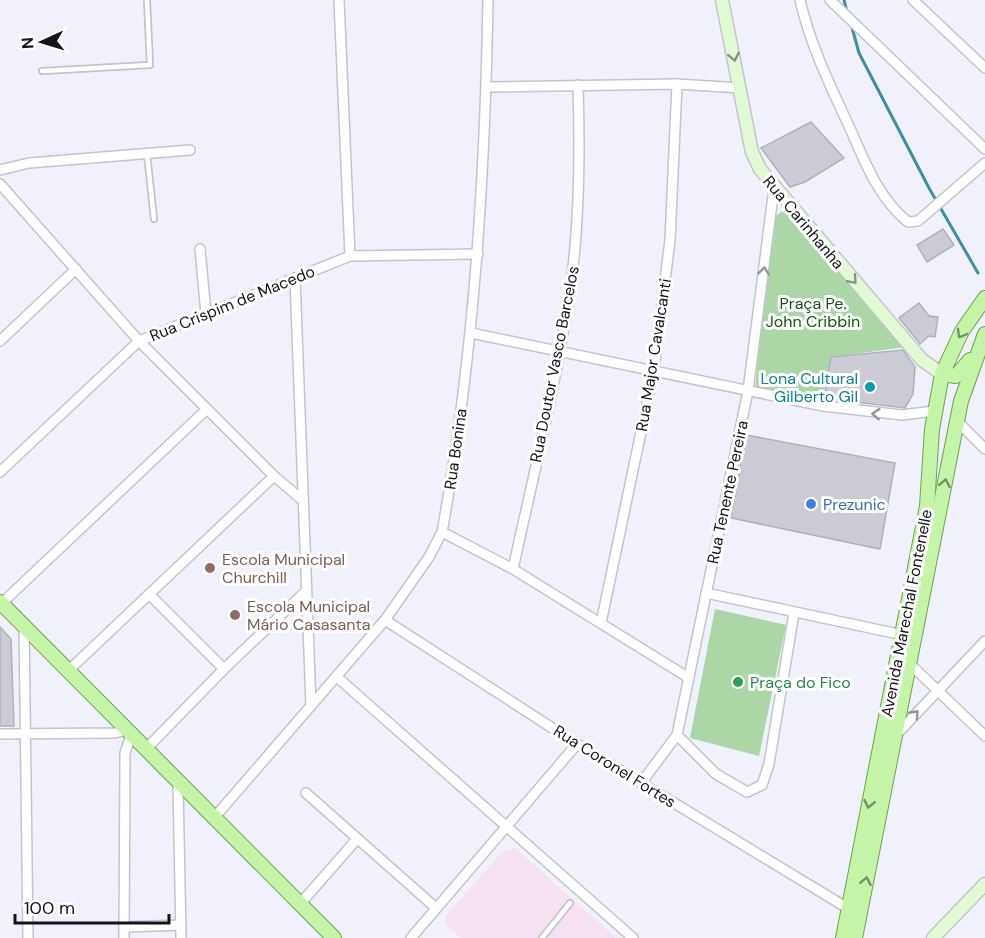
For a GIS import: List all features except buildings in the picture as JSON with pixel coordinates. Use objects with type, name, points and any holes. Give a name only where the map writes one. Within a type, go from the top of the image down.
[{"type":"main road","name":"Avenida Marechal Fontenelle","points":[[843,938],[927,506],[934,411],[942,374],[962,331],[985,298]]},
{"type":"main road","name":"Avenida Marechal Fontenelle","points":[[855,938],[957,421],[983,339]]},
{"type":"main road","points":[[942,374],[950,376],[962,372],[983,339]]},
{"type":"main road","points":[[1,603],[334,938]]},
{"type":"street","points":[[339,0],[350,256]]},
{"type":"street","name":"Rua Bonina","points":[[214,818],[385,620],[429,557],[442,531],[471,333],[478,254],[488,0]]},
{"type":"street","name":"Rua Carinhanha","points":[[723,0],[752,152],[774,188],[922,360],[942,374]]},
{"type":"street","points":[[800,0],[813,50],[880,190],[898,214],[908,222],[918,221],[985,163]]},
{"type":"street","points":[[830,0],[985,149]]},
{"type":"street","points":[[913,0],[985,68]]},
{"type":"street","points":[[486,87],[677,84],[740,88]]},
{"type":"street","name":"Rua Major Cavalcanti","points":[[601,623],[654,370],[670,240],[677,84]]},
{"type":"street","name":"Rua Doutor Vasco Barcelos","points":[[513,570],[559,350],[575,246],[580,151],[578,85]]},
{"type":"street","points":[[0,170],[29,164],[190,150]]},
{"type":"street","points":[[0,184],[139,341],[274,476],[301,499]]},
{"type":"street","name":"Rua Tenente Pereira","points":[[641,783],[677,735],[748,392],[774,188]]},
{"type":"street","points":[[200,249],[206,314]]},
{"type":"street","name":"Rua Crispim de Macedo","points":[[0,472],[139,341],[350,256],[478,254]]},
{"type":"street","points":[[0,341],[75,269]]},
{"type":"street","points":[[295,278],[301,499],[311,706]]},
{"type":"street","points":[[471,333],[654,370],[748,392],[862,413],[902,415],[934,411]]},
{"type":"street","points":[[1,603],[207,409]]},
{"type":"street","points":[[957,421],[985,448]]},
{"type":"street","points":[[68,671],[274,476]]},
{"type":"street","points":[[442,531],[513,570],[601,623],[652,658],[689,678]]},
{"type":"street","points":[[146,749],[224,669],[305,592]]},
{"type":"street","points":[[706,593],[903,635]]},
{"type":"street","points":[[149,594],[224,669]]},
{"type":"street","points":[[677,735],[730,784],[747,792],[758,790],[769,764],[794,613]]},
{"type":"street","name":"Rua Coronel Fortes","points":[[385,620],[577,744],[849,909]]},
{"type":"street","points":[[24,626],[28,938]]},
{"type":"street","points":[[894,737],[985,641]]},
{"type":"street","points":[[909,663],[985,736]]},
{"type":"street","points":[[337,677],[633,938]]},
{"type":"street","points":[[0,734],[129,733],[125,753],[124,938]]},
{"type":"street","points":[[411,938],[506,824],[577,744]]},
{"type":"street","points":[[178,782],[181,938]]},
{"type":"street","points":[[306,793],[436,908]]},
{"type":"street","points":[[300,904],[357,838]]},
{"type":"street","points":[[933,938],[985,884]]},
{"type":"street","points":[[124,927],[181,925]]},
{"type":"lane","points":[[42,70],[150,65],[147,0]]},
{"type":"lane","points":[[147,152],[154,219]]},
{"type":"lane","points":[[543,938],[570,903]]},
{"type":"shaded area","points":[[515,848],[616,938],[461,938],[445,924],[445,917],[502,852]]},
{"type":"green space","name":"Praça Pe. John Cribbin","points":[[781,212],[791,212],[906,347],[831,357],[822,400],[755,390],[772,219]]},
{"type":"green space","name":"Praça do Fico","points":[[715,609],[786,625],[759,756],[690,738]]},
{"type":"waterway","points":[[844,0],[847,12]]},
{"type":"waterway","points":[[851,24],[859,53],[929,188],[978,273]]},
{"type":"place","name":"Lona Cultural Gilberto Gil","points":[[870,387]]},
{"type":"place","name":"Prezunic","points":[[811,504]]},
{"type":"place","name":"Escola Municipal Churchill","points":[[210,568]]},
{"type":"place","name":"Escola Municipal Mário Casasanta","points":[[235,615]]},
{"type":"place","name":"Praça do Fico","points":[[738,682]]}]
